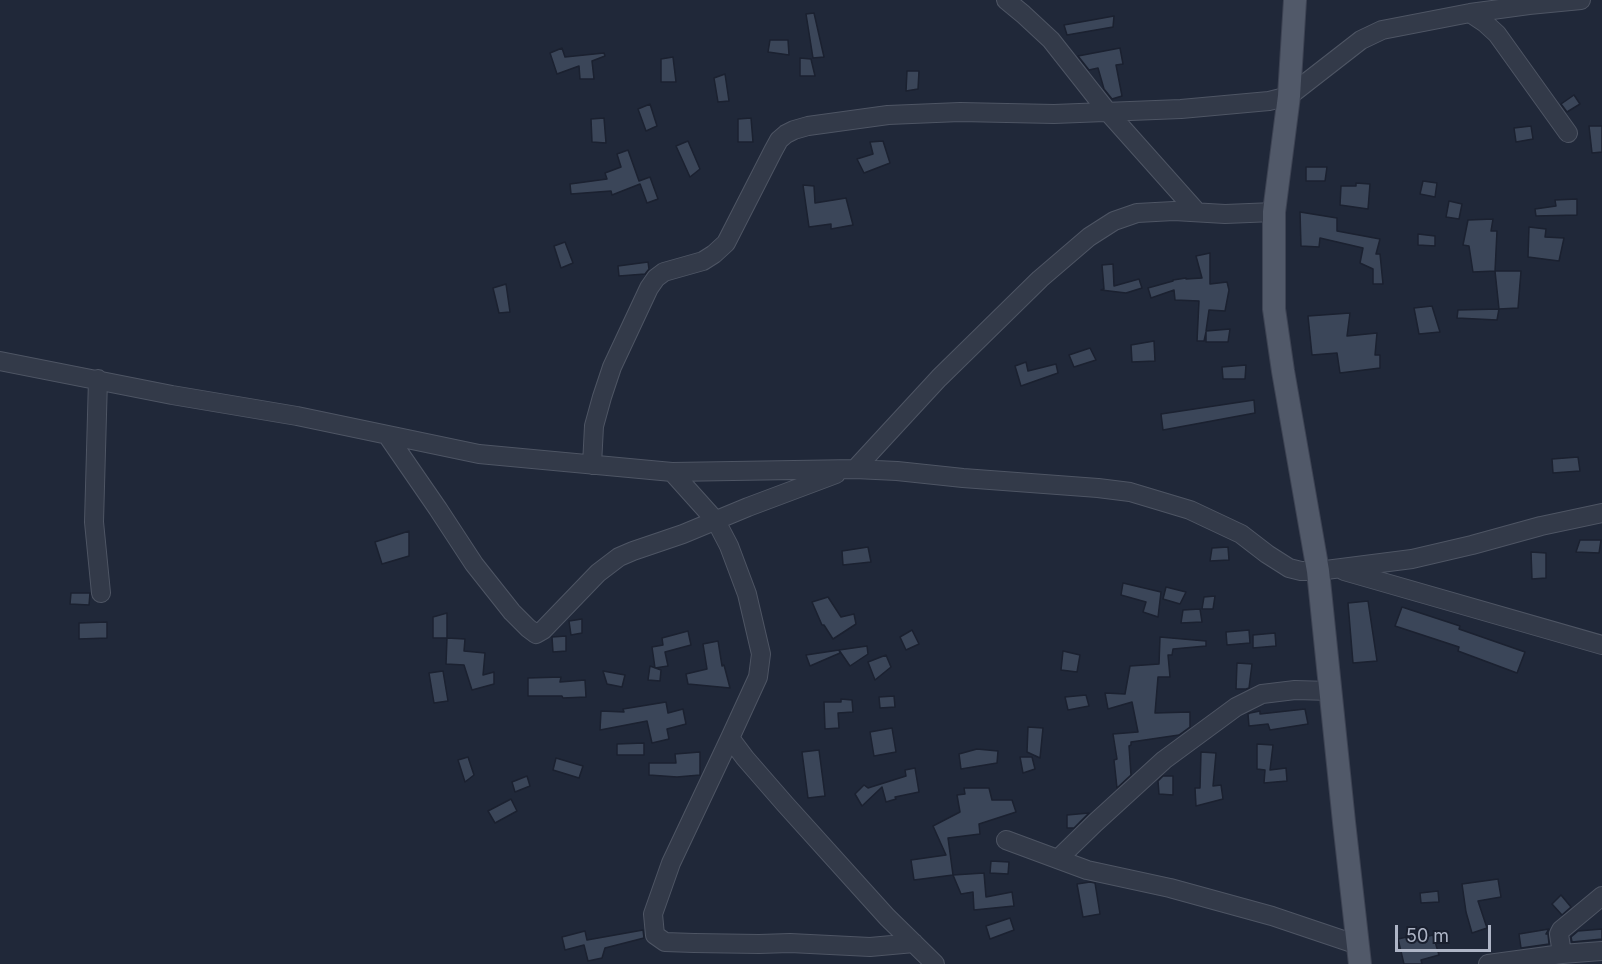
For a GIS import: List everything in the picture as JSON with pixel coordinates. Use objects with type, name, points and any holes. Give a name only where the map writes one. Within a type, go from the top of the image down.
[{"type":"main road","points":[[1295,0],[1289,96],[1274,212],[1274,309],[1283,371],[1327,570],[1331,692],[1359,955]]},
{"type":"street","points":[[1006,0],[1051,40],[1107,111],[1197,212]]},
{"type":"street","points":[[592,465],[594,426],[602,397],[612,367],[649,288],[664,272],[695,265],[714,254],[726,243],[764,166],[779,140],[786,134],[808,126],[888,115],[960,112],[1054,114],[1181,109],[1257,103],[1289,96],[1361,40],[1382,30],[1470,13],[1581,0]]},
{"type":"street","points":[[1470,13],[1485,23],[1502,41],[1568,133]]},
{"type":"street","points":[[387,435],[474,564],[512,612],[536,634],[543,630],[598,573],[619,557],[850,470],[1040,279],[1089,237],[1114,221],[1137,213],[1274,212]]},
{"type":"street","points":[[0,361],[172,395],[297,416],[479,454],[672,472],[897,471],[1130,492],[1190,510],[1241,534],[1289,568],[1301,571],[1327,570],[1412,559],[1602,513]]},
{"type":"street","points":[[98,379],[94,522],[101,593]]},
{"type":"street","points":[[672,472],[716,521],[729,546],[747,594],[761,654],[758,677],[671,863],[652,914],[655,935],[665,942],[694,943],[870,946],[914,943]]},
{"type":"street","points":[[1327,570],[1602,645]]},
{"type":"street","points":[[1058,859],[1164,760],[1236,706],[1262,694],[1295,690],[1331,692]]},
{"type":"street","points":[[730,738],[785,804],[887,917],[935,964]]},
{"type":"street","points":[[1006,840],[1087,870],[1170,888],[1272,916],[1359,955]]},
{"type":"street","points":[[1569,957],[1559,934],[1561,930],[1602,896]]},
{"type":"street","points":[[1488,964],[1569,957],[1602,951]]},
{"type":"building","points":[[814,13],[824,57],[813,58],[806,14]]},
{"type":"building","points":[[1114,16],[1113,27],[1067,35],[1064,25]]},
{"type":"building","points":[[770,40],[788,40],[789,55],[768,52]]},
{"type":"building","points":[[562,48],[565,57],[604,53],[605,56],[592,61],[594,79],[580,79],[579,66],[557,74],[550,53]]},
{"type":"building","points":[[1120,48],[1123,64],[1116,65],[1122,96],[1112,99],[1104,89],[1098,68],[1089,70],[1078,56]]},
{"type":"building","points":[[673,57],[676,82],[661,82],[661,59]]},
{"type":"building","points":[[800,58],[811,59],[815,76],[800,76]]},
{"type":"building","points":[[907,71],[919,71],[918,89],[906,91]]},
{"type":"building","points":[[725,74],[729,101],[718,102],[714,78]]},
{"type":"building","points":[[1574,95],[1580,104],[1567,112],[1561,104]]},
{"type":"building","points":[[650,104],[657,126],[646,131],[638,109]]},
{"type":"building","points":[[604,118],[606,143],[592,142],[591,119]]},
{"type":"building","points":[[751,118],[753,142],[738,142],[738,119]]},
{"type":"building","points":[[1531,126],[1533,139],[1516,142],[1514,128]]},
{"type":"building","points":[[1589,126],[1602,126],[1602,152],[1592,153]]},
{"type":"building","points":[[688,141],[700,169],[690,177],[676,146]]},
{"type":"building","points":[[883,141],[890,163],[864,173],[857,159],[873,154],[870,142]]},
{"type":"building","points":[[628,150],[639,181],[650,177],[658,199],[647,203],[640,184],[612,195],[611,191],[571,194],[570,184],[607,179],[605,173],[621,167],[617,154]]},
{"type":"building","points":[[1306,167],[1327,167],[1325,181],[1306,181]]},
{"type":"building","points":[[1423,181],[1437,183],[1435,197],[1420,194]]},
{"type":"building","points":[[1356,183],[1370,184],[1368,209],[1340,205],[1341,186],[1356,186]]},
{"type":"building","points":[[803,185],[814,186],[815,203],[846,198],[853,225],[831,229],[831,224],[809,227]]},
{"type":"building","points":[[1577,199],[1577,215],[1536,216],[1535,209],[1556,206],[1555,200]]},
{"type":"building","points":[[1449,201],[1462,204],[1459,219],[1446,217]]},
{"type":"building","points":[[1300,212],[1337,218],[1337,231],[1380,239],[1376,254],[1380,254],[1383,284],[1373,284],[1373,269],[1360,263],[1363,248],[1320,238],[1319,247],[1301,246]]},
{"type":"building","points":[[1493,219],[1491,231],[1497,231],[1495,271],[1473,272],[1469,246],[1463,245],[1468,220]]},
{"type":"building","points":[[1529,227],[1546,229],[1545,237],[1564,238],[1559,261],[1528,257]]},
{"type":"building","points":[[1418,234],[1435,236],[1435,246],[1418,245]]},
{"type":"building","points":[[565,242],[573,263],[561,268],[554,246]]},
{"type":"building","points":[[1210,253],[1210,284],[1227,282],[1229,290],[1225,311],[1209,310],[1206,331],[1230,329],[1228,342],[1206,342],[1206,332],[1204,341],[1197,341],[1199,301],[1175,300],[1174,290],[1151,298],[1148,288],[1173,280],[1202,278],[1196,256]]},
{"type":"building","points":[[648,262],[649,269],[645,274],[619,276],[618,266]]},
{"type":"building","points":[[1113,264],[1114,286],[1139,279],[1142,288],[1126,293],[1101,290],[1104,289],[1102,265]]},
{"type":"building","points":[[1495,271],[1521,271],[1518,308],[1499,309]]},
{"type":"building","points":[[506,284],[510,312],[499,313],[493,288]]},
{"type":"building","points":[[1432,306],[1440,332],[1419,334],[1414,308]]},
{"type":"building","points":[[1499,309],[1497,320],[1457,318],[1458,310]]},
{"type":"building","points":[[1350,313],[1347,336],[1377,333],[1375,355],[1380,355],[1380,368],[1340,373],[1337,353],[1312,355],[1308,316]]},
{"type":"building","points":[[1154,341],[1155,361],[1132,362],[1131,345]]},
{"type":"building","points":[[1090,348],[1096,360],[1074,367],[1069,355]]},
{"type":"building","points":[[1026,362],[1028,371],[1056,364],[1058,373],[1021,386],[1015,366]]},
{"type":"building","points":[[1246,365],[1245,379],[1223,379],[1222,367]]},
{"type":"building","points":[[1254,400],[1255,413],[1163,430],[1161,414]]},
{"type":"building","points":[[1578,457],[1580,471],[1553,473],[1552,459]]},
{"type":"building","points":[[409,531],[409,556],[382,564],[375,542]]},
{"type":"building","points":[[1580,540],[1601,540],[1599,553],[1576,552]]},
{"type":"building","points":[[868,547],[871,562],[843,565],[842,551]]},
{"type":"building","points":[[1228,547],[1229,560],[1210,561],[1212,548]]},
{"type":"building","points":[[1531,552],[1546,553],[1546,578],[1532,579]]},
{"type":"building","points":[[1123,583],[1161,592],[1158,617],[1143,612],[1146,602],[1121,595]]},
{"type":"building","points":[[1166,587],[1186,592],[1180,604],[1163,599]]},
{"type":"building","points":[[71,593],[90,593],[89,605],[70,604]]},
{"type":"building","points":[[1215,596],[1213,609],[1202,609],[1204,597]]},
{"type":"building","points":[[828,597],[841,617],[854,614],[856,624],[833,639],[822,625],[812,602]]},
{"type":"building","points":[[1368,601],[1377,661],[1353,663],[1348,603]]},
{"type":"building","points":[[1402,607],[1460,626],[1459,629],[1525,652],[1517,673],[1458,651],[1459,647],[1395,626]]},
{"type":"building","points":[[1200,609],[1202,622],[1181,623],[1183,610]]},
{"type":"building","points":[[447,613],[447,638],[433,638],[433,617]]},
{"type":"building","points":[[582,619],[582,633],[571,635],[569,621]]},
{"type":"building","points":[[107,622],[107,638],[79,639],[79,623]]},
{"type":"building","points":[[912,630],[919,644],[906,650],[900,637]]},
{"type":"building","points":[[1249,630],[1250,643],[1227,645],[1226,632]]},
{"type":"building","points":[[688,631],[691,645],[665,652],[668,666],[655,668],[652,647],[663,645],[662,638]]},
{"type":"building","points":[[1275,633],[1276,646],[1253,648],[1253,635]]},
{"type":"building","points":[[566,636],[566,651],[553,652],[552,637]]},
{"type":"building","points":[[1160,637],[1206,641],[1206,646],[1173,649],[1172,655],[1168,655],[1170,677],[1158,677],[1155,713],[1190,712],[1190,727],[1179,735],[1131,742],[1129,746],[1131,775],[1117,788],[1114,760],[1117,759],[1113,734],[1138,732],[1132,702],[1108,709],[1105,693],[1125,694],[1130,666],[1159,664]]},
{"type":"building","points":[[447,638],[465,639],[464,651],[485,653],[483,675],[494,672],[494,684],[472,690],[464,665],[446,664]]},
{"type":"building","points":[[718,641],[722,666],[724,665],[730,688],[688,684],[686,674],[707,669],[703,644]]},
{"type":"building","points":[[867,646],[868,654],[850,666],[839,650]]},
{"type":"building","points":[[839,650],[840,653],[810,666],[806,655]]},
{"type":"building","points":[[1063,651],[1080,655],[1077,672],[1061,670]]},
{"type":"building","points":[[886,655],[891,667],[875,680],[868,662]]},
{"type":"building","points":[[1237,663],[1252,664],[1249,688],[1236,689]]},
{"type":"building","points":[[650,666],[661,670],[660,681],[648,680]]},
{"type":"building","points":[[443,671],[448,701],[434,703],[429,673]]},
{"type":"building","points":[[603,671],[625,675],[622,687],[607,684]]},
{"type":"building","points":[[561,677],[560,682],[585,680],[586,697],[528,696],[528,678]]},
{"type":"building","points":[[1086,695],[1089,706],[1068,710],[1065,697]]},
{"type":"building","points":[[894,696],[895,707],[880,708],[879,697]]},
{"type":"building","points":[[841,699],[852,700],[853,712],[838,713],[839,728],[825,729],[824,702],[841,702]]},
{"type":"building","points":[[666,702],[668,713],[683,709],[686,724],[667,729],[669,739],[652,743],[647,721],[600,730],[601,711],[624,712],[623,709]]},
{"type":"building","points":[[1305,709],[1308,724],[1270,730],[1268,724],[1249,726],[1248,714],[1250,713]]},
{"type":"building","points":[[1028,727],[1043,728],[1040,758],[1027,752]]},
{"type":"building","points":[[892,728],[896,752],[874,756],[870,732]]},
{"type":"building","points":[[644,743],[644,755],[617,755],[617,744]]},
{"type":"building","points":[[1257,744],[1273,745],[1270,770],[1286,768],[1287,781],[1264,783],[1265,770],[1257,769]]},
{"type":"building","points":[[977,749],[998,751],[997,763],[961,769],[959,754]]},
{"type":"building","points":[[819,750],[825,796],[808,798],[802,752]]},
{"type":"building","points":[[700,752],[700,775],[677,777],[649,775],[649,763],[676,763],[675,754]]},
{"type":"building","points":[[1201,752],[1216,753],[1213,786],[1221,785],[1223,799],[1196,806],[1195,788],[1200,788]]},
{"type":"building","points":[[468,757],[474,775],[465,782],[458,760]]},
{"type":"building","points":[[1020,757],[1032,757],[1035,769],[1023,773]]},
{"type":"building","points":[[556,758],[583,766],[579,778],[553,770]]},
{"type":"building","points":[[915,768],[919,792],[895,797],[896,799],[886,802],[882,787],[862,806],[855,794],[864,785],[868,788],[906,776],[905,770]]},
{"type":"building","points":[[527,776],[530,786],[515,792],[512,782]]},
{"type":"building","points":[[1163,776],[1173,776],[1173,795],[1159,794],[1158,781]]},
{"type":"building","points":[[964,788],[989,788],[992,800],[1012,800],[1016,812],[979,824],[980,834],[948,838],[953,875],[914,880],[911,860],[946,855],[933,826],[960,812],[957,795],[965,794]]},
{"type":"building","points":[[511,799],[517,811],[495,823],[488,811]]},
{"type":"building","points":[[1089,813],[1074,828],[1067,828],[1067,815]]},
{"type":"building","points":[[991,861],[1009,862],[1008,874],[990,873]]},
{"type":"building","points":[[984,873],[986,897],[1012,892],[1014,906],[974,910],[973,892],[961,894],[953,875]]},
{"type":"building","points":[[1498,879],[1501,897],[1478,901],[1487,928],[1472,933],[1462,884]]},
{"type":"building","points":[[1095,883],[1100,914],[1083,917],[1077,884]]},
{"type":"building","points":[[1438,891],[1439,902],[1421,903],[1420,893]]},
{"type":"building","points":[[1561,895],[1571,907],[1562,915],[1552,904]]},
{"type":"building","points":[[1010,918],[1014,930],[990,939],[986,926]]},
{"type":"building","points":[[1549,929],[1546,934],[1548,934],[1549,944],[1521,948],[1519,934]]},
{"type":"building","points":[[1602,929],[1602,939],[1572,942],[1571,937],[1578,931]]},
{"type":"building","points":[[643,930],[644,938],[605,948],[602,958],[588,961],[584,945],[565,950],[562,937],[585,931],[587,940]]},
{"type":"building","points":[[1416,935],[1417,939],[1433,935],[1439,955],[1421,960],[1422,964],[1404,964],[1398,939]]}]
